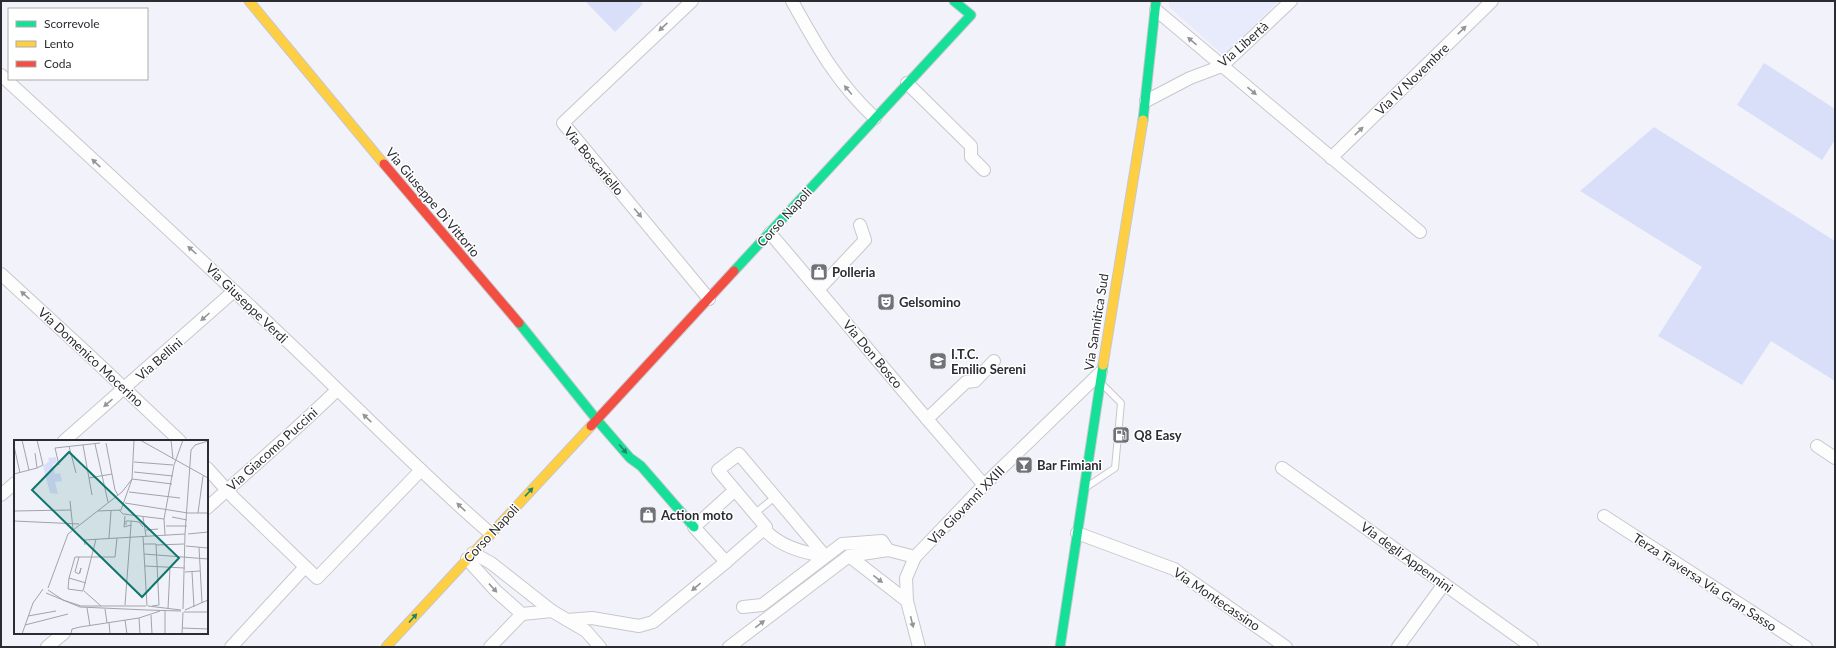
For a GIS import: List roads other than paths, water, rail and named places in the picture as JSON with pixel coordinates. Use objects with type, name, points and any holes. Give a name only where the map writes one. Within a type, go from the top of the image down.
[{"type":"street","name":"Via Giuseppe Di Vittorio","points":[[249,1],[396,179],[497,296],[597,420]]},
{"type":"street","name":"Via Boscariello","points":[[692,1],[563,122],[709,299]]},
{"type":"street","points":[[792,1],[838,79],[859,103],[875,118]]},
{"type":"street","name":"Corso Napoli","points":[[386,647],[971,15],[954,1]]},
{"type":"street","name":"Via Libertà","points":[[1146,101],[1190,78],[1222,66],[1291,1]]},
{"type":"street","name":"Via IV Novembre","points":[[1331,158],[1492,1]]},
{"type":"street","points":[[1156,5],[1222,66],[1420,232]]},
{"type":"street","name":"Via Sannitica Sud","points":[[1060,647],[1085,489],[1100,377],[1146,101],[1156,5]]},
{"type":"street","name":"Via Giuseppe Verdi","points":[[1,75],[194,252],[421,470],[490,533]]},
{"type":"street","points":[[907,84],[971,146],[971,157],[984,170]]},
{"type":"street","points":[[819,289],[865,240],[860,224]]},
{"type":"street","name":"Via Don Bosco","points":[[770,233],[819,289],[927,420],[984,485]]},
{"type":"street","name":"Via Domenico Mocerino","points":[[1,274],[125,388],[179,440]]},
{"type":"street","name":"Via Bellini","points":[[65,440],[234,291]]},
{"type":"street","points":[[927,420],[958,389],[966,382],[975,381],[994,361]]},
{"type":"street","name":"Via Giovanni XXIII","points":[[918,647],[907,601],[906,578],[915,557],[984,485],[1100,377]]},
{"type":"street","name":"Via Giacomo Puccini","points":[[208,507],[308,419],[337,390]]},
{"type":"street","points":[[597,420],[630,458],[641,466],[726,562]]},
{"type":"street","points":[[1817,446],[1835,458]]},
{"type":"street","points":[[739,454],[825,556],[804,553],[771,538],[764,529],[766,527],[734,491],[718,470],[739,454]]},
{"type":"street","name":"Via degli Appennini","points":[[1282,468],[1532,647]]},
{"type":"street","points":[[208,469],[228,489],[235,499],[317,578],[421,470]]},
{"type":"street","points":[[694,527],[734,491]]},
{"type":"street","name":"Terza Traversa Via Gran Sasso","points":[[1604,516],[1806,647]]},
{"type":"street","points":[[567,620],[592,618],[639,626],[654,622],[764,529]]},
{"type":"street","name":"Via Montecassino","points":[[1077,533],[1174,569],[1286,647]]},
{"type":"street","points":[[743,607],[762,605],[842,544],[882,541],[888,550]]},
{"type":"street","points":[[729,647],[849,556],[888,550],[915,557]]},
{"type":"street","points":[[470,556],[491,563],[552,611],[586,631],[600,647]]},
{"type":"street","points":[[470,556],[496,591],[522,614]]},
{"type":"street","points":[[849,556],[907,601]]},
{"type":"street","points":[[231,647],[305,566]]},
{"type":"street","points":[[1398,647],[1444,584]]},
{"type":"street","points":[[490,647],[522,614],[552,611]]},
{"type":"street","points":[[48,647],[63,634]]},
{"type":"lane","points":[[1085,489],[1115,468],[1121,403],[1100,377]]},
{"type":"lane","points":[[754,514],[775,497]]},
{"type":"place","name":"Polleria","points":[[819,272]]},
{"type":"place","name":"Gelsomino","points":[[886,302]]},
{"type":"place","name":"I.T.C. Emilio Sereni","points":[[938,361]]},
{"type":"place","name":"Q8 Easy","points":[[1121,435]]},
{"type":"place","name":"Bar Fimiani","points":[[1024,465]]},
{"type":"place","name":"Action moto","points":[[648,515]]}]
